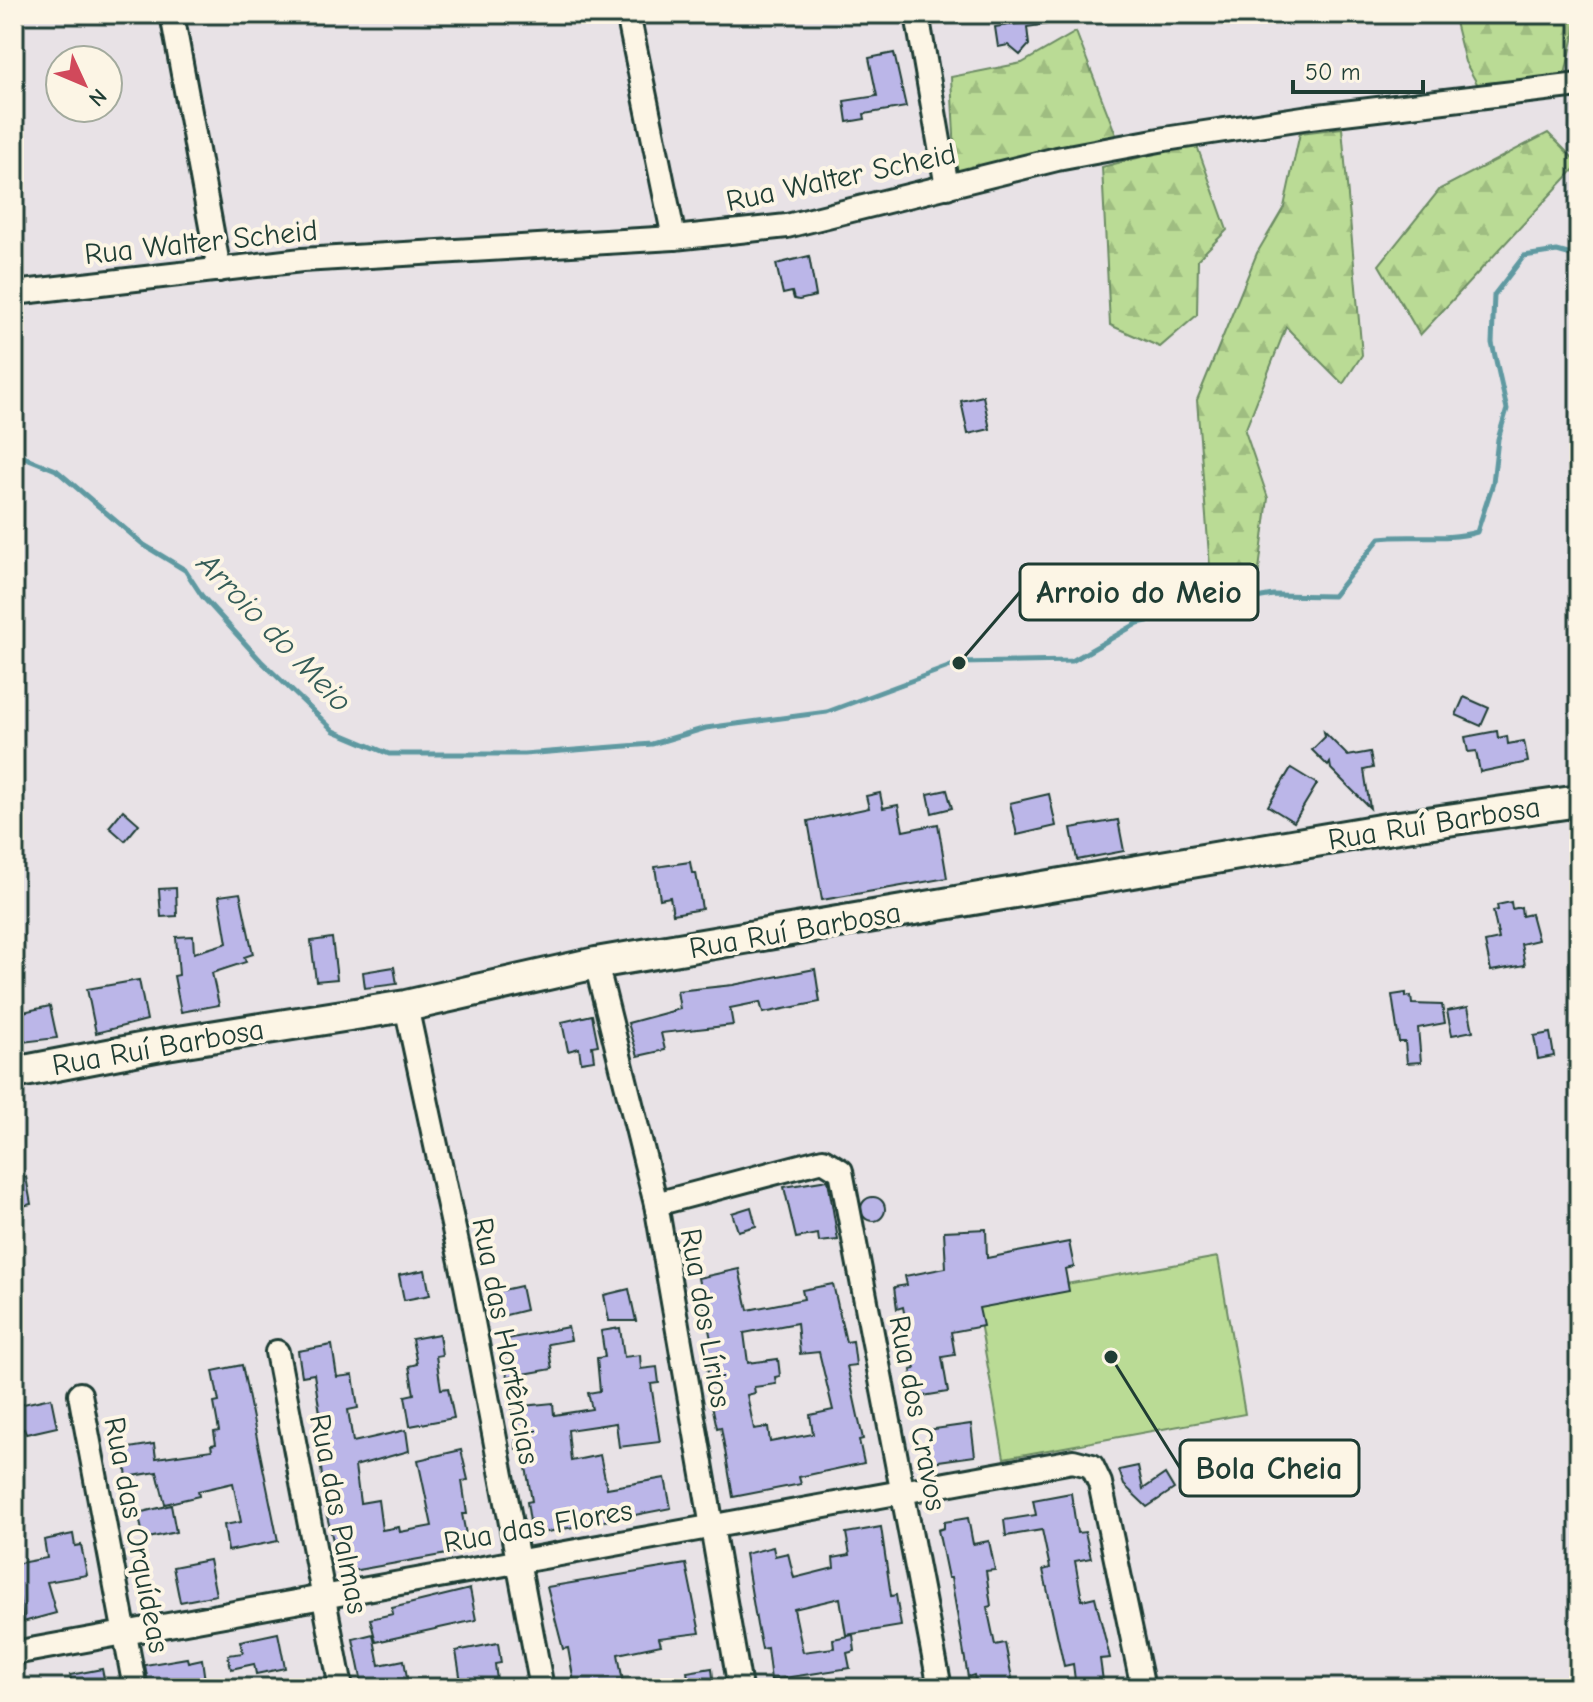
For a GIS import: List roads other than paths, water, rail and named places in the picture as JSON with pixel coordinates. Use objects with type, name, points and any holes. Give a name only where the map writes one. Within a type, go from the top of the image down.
[{"type":"main road","name":"Rua Ruí Barbosa","points":[[14,1073],[166,1044],[406,1006],[596,963],[1392,828],[1579,801]]},
{"type":"street","points":[[172,14],[219,270]]},
{"type":"street","points":[[628,14],[674,238]]},
{"type":"street","points":[[917,14],[947,187]]},
{"type":"street","name":"Rua Walter Scheid","points":[[14,293],[302,260],[674,238],[787,226],[1057,159],[1165,139],[1310,117],[1579,85]]},
{"type":"street","name":"Rua dos Lírios","points":[[596,963],[656,1204],[740,1688]]},
{"type":"street","name":"Rua das Hortências","points":[[406,1006],[466,1285],[542,1688]]},
{"type":"street","name":"Rua dos Cravos","points":[[656,1204],[823,1160],[841,1171],[940,1688]]},
{"type":"street","name":"Rua das Palmas","points":[[277,1352],[341,1688]]},
{"type":"street","name":"Rua das Orquídeas","points":[[80,1394],[135,1688]]},
{"type":"street","name":"Rua das Flores","points":[[14,1653],[517,1559],[1073,1461],[1092,1466],[1100,1483],[1143,1688]]},
{"type":"waterway","name":"Arroio do Meio","points":[[14,453],[56,470],[144,545],[185,570],[202,596],[261,661],[334,731],[389,754],[524,754],[652,744],[706,728],[827,712],[959,663],[1072,661],[1138,623],[1217,605],[1273,595],[1333,596],[1380,538],[1454,536],[1477,532],[1493,483],[1498,439],[1507,409],[1492,343],[1494,295],[1524,256],[1557,251],[1579,257]]},
{"type":"place","name":"Arroio do Meio","points":[[959,663]]},
{"type":"place","name":"Bola Cheia","points":[[1111,1357]]}]
